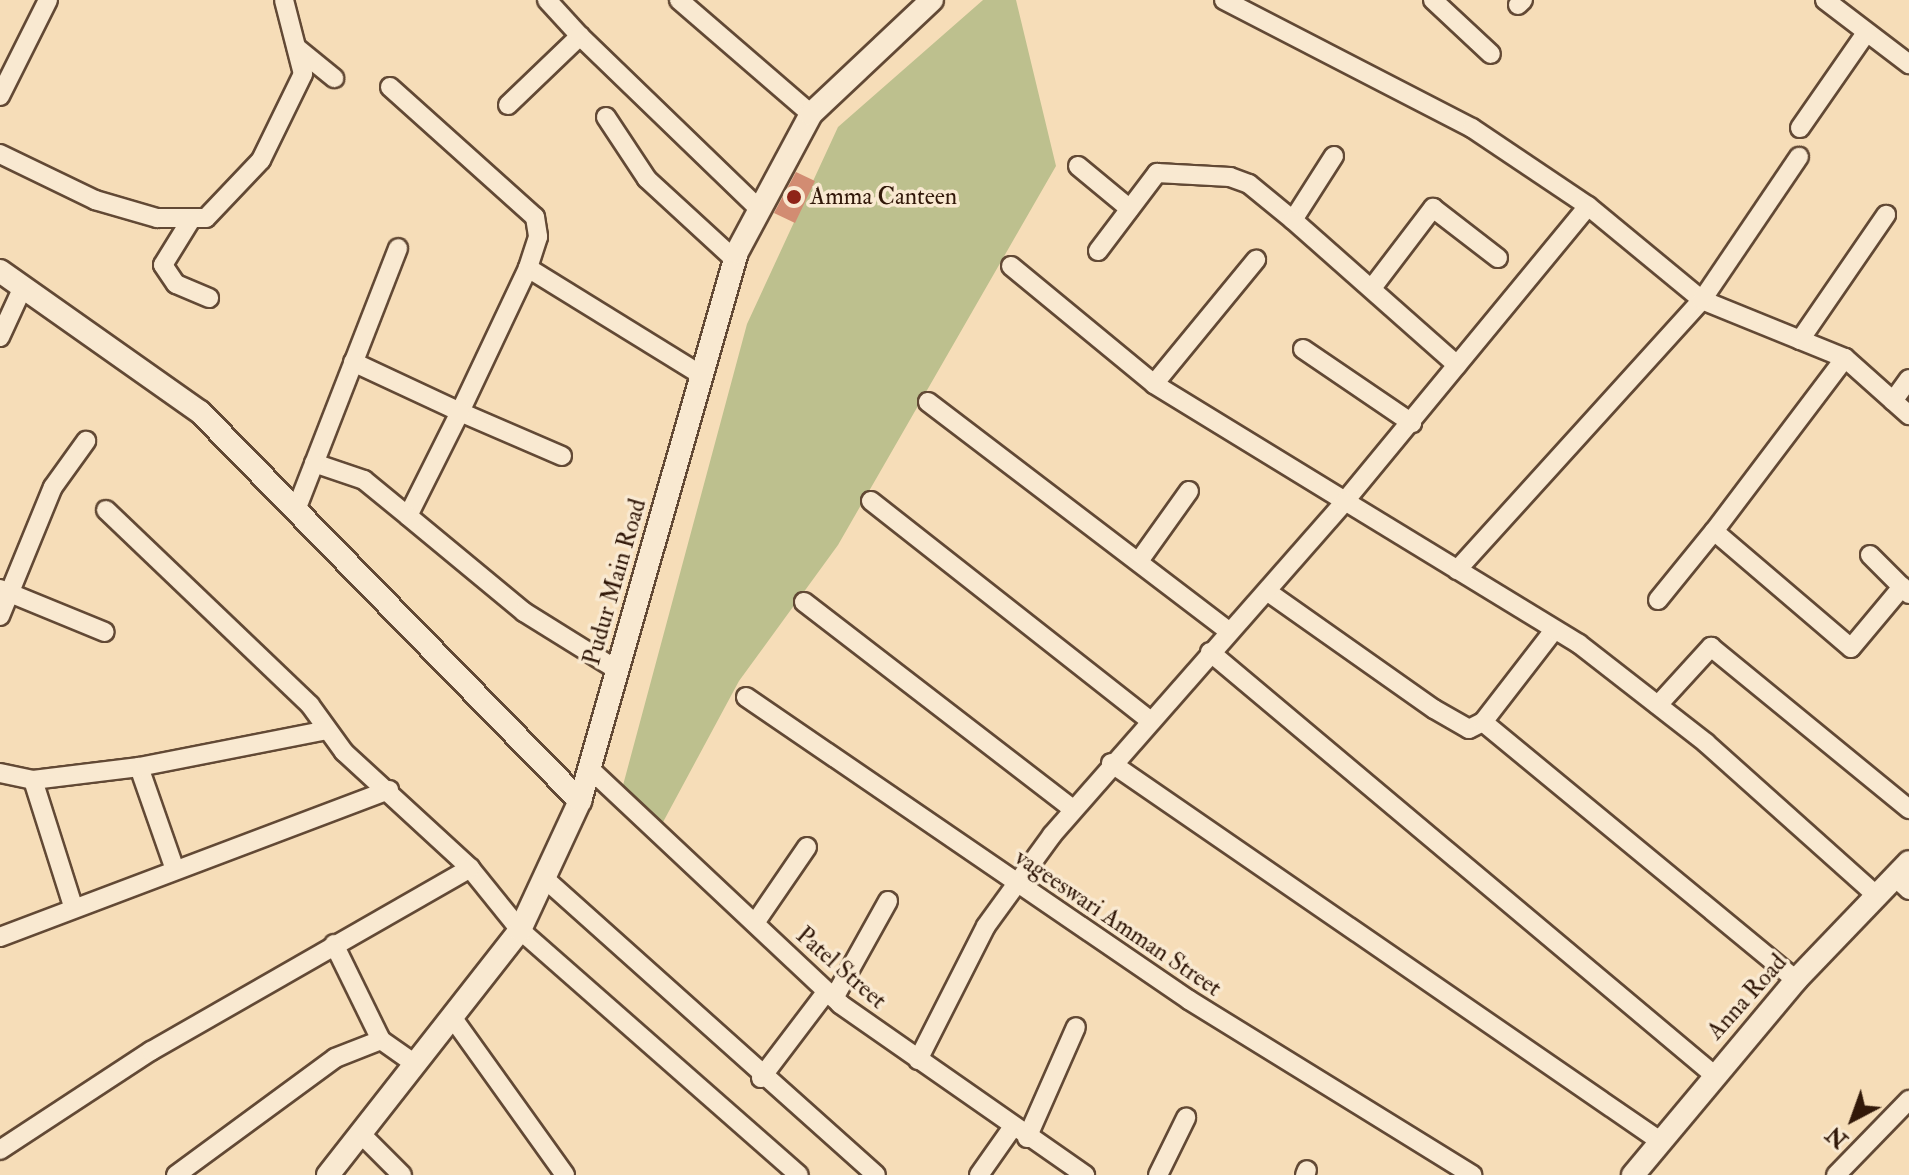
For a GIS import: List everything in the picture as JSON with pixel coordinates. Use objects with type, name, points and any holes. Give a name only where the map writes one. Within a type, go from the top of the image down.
[{"type":"street","points":[[0,96],[48,0]]},
{"type":"street","points":[[0,154],[95,200],[157,218],[206,218],[261,160],[303,74],[284,0]]},
{"type":"street","points":[[547,0],[580,36],[759,209]]},
{"type":"street","points":[[679,0],[811,114]]},
{"type":"street","name":"Pudur Main Road","points":[[328,1175],[520,930],[580,801],[735,260],[811,114],[932,0]]},
{"type":"street","points":[[1224,0],[1472,128],[1588,206],[1702,300],[1845,358],[1909,415]]},
{"type":"street","points":[[1433,0],[1491,54]]},
{"type":"street","points":[[1825,0],[1909,64]]},
{"type":"street","points":[[1800,128],[1866,33]]},
{"type":"street","points":[[508,105],[580,36]]},
{"type":"street","points":[[297,48],[334,78]]},
{"type":"street","points":[[390,87],[535,217],[538,237],[528,268],[408,516]]},
{"type":"street","points":[[606,117],[647,179],[735,260]]},
{"type":"street","points":[[1293,220],[1334,156]]},
{"type":"street","points":[[1457,570],[1702,300],[1799,157]]},
{"type":"street","points":[[1078,166],[1130,209]]},
{"type":"street","points":[[1098,251],[1157,173],[1205,173],[1249,184],[1457,365]]},
{"type":"street","points":[[918,1060],[979,939],[1073,809],[1148,719],[1268,592],[1412,423],[1588,206]]},
{"type":"street","points":[[1372,288],[1433,208],[1498,258]]},
{"type":"street","points":[[1800,340],[1886,215]]},
{"type":"street","points":[[192,218],[163,265],[176,284],[209,298]]},
{"type":"street","points":[[296,510],[398,248]]},
{"type":"street","points":[[1154,384],[1256,260]]},
{"type":"street","points":[[1011,266],[1154,384],[1554,630],[1658,705],[1877,896]]},
{"type":"street","points":[[528,268],[701,375]]},
{"type":"street","points":[[0,271],[200,412],[580,801]]},
{"type":"street","points":[[0,337],[23,287]]},
{"type":"street","points":[[1303,349],[1412,423]]},
{"type":"street","points":[[1658,600],[1845,358]]},
{"type":"street","points":[[353,362],[562,456]]},
{"type":"street","points":[[1893,401],[1909,379]]},
{"type":"street","points":[[928,402],[1229,631]]},
{"type":"street","points":[[0,616],[6,591],[53,487],[86,441]]},
{"type":"street","points":[[314,463],[364,480],[524,612],[617,670]]},
{"type":"street","points":[[1139,561],[1189,491]]},
{"type":"street","points":[[871,501],[1148,719]]},
{"type":"street","points":[[106,510],[310,705],[327,730],[470,868],[520,930],[799,1175]]},
{"type":"street","points":[[1714,531],[1851,648],[1906,591],[1870,555]]},
{"type":"street","points":[[6,591],[105,632]]},
{"type":"street","points":[[1268,592],[1434,709],[1469,729],[1483,722],[1554,630]]},
{"type":"street","points":[[804,602],[1073,809]]},
{"type":"street","points":[[1658,705],[1711,647],[1909,809]]},
{"type":"street","points":[[1210,652],[1713,1074]]},
{"type":"street","name":"vageeswari Amman Street","points":[[746,697],[1016,885],[1472,1175]]},
{"type":"street","points":[[1483,722],[1796,980]]},
{"type":"street","points":[[0,773],[33,780],[139,767],[327,730]]},
{"type":"street","points":[[1111,763],[1660,1141]]},
{"type":"street","points":[[139,767],[175,870]]},
{"type":"street","name":"Patel Street","points":[[589,768],[831,995],[1020,1133],[1085,1175]]},
{"type":"street","points":[[33,780],[73,906]]},
{"type":"street","points":[[0,937],[73,906],[389,790]]},
{"type":"street","points":[[755,923],[807,847]]},
{"type":"street","points":[[0,1150],[151,1051],[470,868]]},
{"type":"street","name":"Anna Road","points":[[1633,1175],[1713,1074],[1796,980],[1877,896],[1904,876]]},
{"type":"street","points":[[544,878],[761,1078],[876,1175]]},
{"type":"street","points":[[761,1078],[831,995],[888,901]]},
{"type":"street","points":[[334,944],[381,1040],[415,1064]]},
{"type":"street","points":[[452,1017],[513,1110],[566,1172]]},
{"type":"street","points":[[979,1175],[1020,1133],[1076,1027]]},
{"type":"street","points":[[176,1175],[335,1058],[381,1040]]},
{"type":"street","points":[[1836,1175],[1909,1100]]},
{"type":"street","points":[[1158,1175],[1186,1118]]},
{"type":"street","points":[[361,1134],[402,1175]]},
{"type":"green space","points":[[983,0],[1016,0],[1056,166],[838,545],[739,681],[662,824],[622,789],[747,324],[838,127]]},
{"type":"building","name":"Amma Canteen","points":[[796,172],[815,181],[795,223],[774,213]]},
{"type":"place","name":"Amma Canteen","points":[[794,197]]}]
